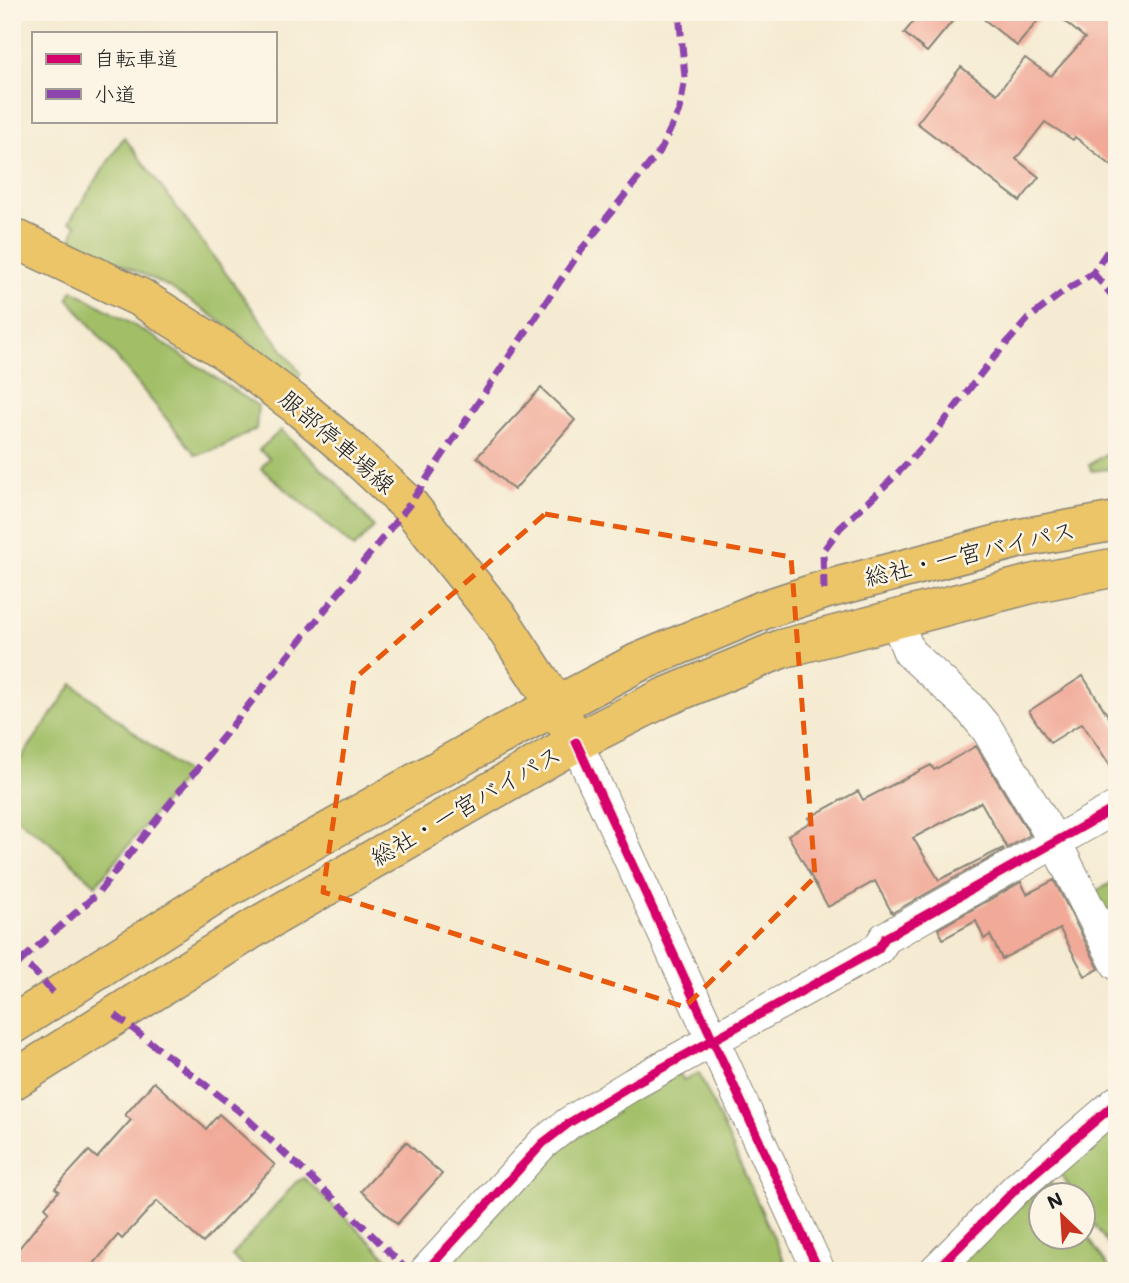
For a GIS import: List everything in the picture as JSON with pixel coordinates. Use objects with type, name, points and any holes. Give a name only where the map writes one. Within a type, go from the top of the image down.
[{"type":"main road","name":"服部停車場線","points":[[12,237],[141,298],[225,351],[298,406],[351,451],[408,505],[501,621],[556,705],[576,742]]},
{"type":"main road","name":"総社・一宮バイパス","points":[[12,1025],[219,893],[556,705],[637,663],[775,606],[861,580],[1008,541],[1117,521]]},
{"type":"main road","name":"総社・一宮バイパス","points":[[12,1081],[254,928],[576,742],[663,698],[781,649],[1035,583],[1117,567]]},
{"type":"street","points":[[896,619],[909,652],[967,705],[987,729],[1055,842],[1117,964]]},
{"type":"street","points":[[576,742],[819,1271]]},
{"type":"street","points":[[426,1271],[543,1143],[569,1123],[633,1084],[878,949],[885,938],[1117,807]]},
{"type":"street","points":[[935,1271],[1017,1188],[1117,1102]]},
{"type":"highlighted area","points":[[545,514],[791,557],[815,877],[685,1007],[323,892],[354,679]]},
{"type":"green space","points":[[124,137],[301,374],[298,378],[169,287],[71,239],[76,225],[69,222]]},
{"type":"green space","points":[[73,290],[154,337],[258,406],[256,429],[222,447],[196,455],[68,298]]},
{"type":"green space","points":[[281,430],[337,483],[374,527],[354,548],[261,468],[269,458],[259,450]]},
{"type":"green space","points":[[1117,446],[1117,468],[1092,471],[1089,465]]},
{"type":"green space","points":[[73,684],[187,774],[96,885],[48,841],[12,815],[12,771]]},
{"type":"green space","points":[[1117,880],[1117,952],[1090,894]]},
{"type":"green space","points":[[680,1073],[683,1080],[699,1073],[789,1271],[441,1271],[559,1147],[617,1113],[615,1107]]},
{"type":"green space","points":[[1117,1120],[1117,1258],[1098,1230],[1098,1182],[1066,1182],[1056,1168]]},
{"type":"green space","points":[[304,1178],[397,1267],[393,1271],[248,1271],[232,1256],[296,1182]]},
{"type":"green space","points":[[1028,1198],[1028,1252],[1098,1252],[1111,1271],[962,1271],[958,1266]]},
{"type":"building","points":[[921,12],[960,12],[927,52],[904,33]]},
{"type":"building","points":[[975,12],[1045,12],[1017,46]]},
{"type":"building","points":[[1053,12],[1117,12],[1117,170],[1075,137],[1073,140],[1045,122],[1016,159],[1039,177],[1020,201],[917,123],[961,67],[997,94],[1025,58],[1051,76],[1085,38]]},
{"type":"building","points":[[541,388],[575,420],[514,490],[477,457]]},
{"type":"building","points":[[1083,676],[1117,730],[1117,776],[1082,723],[1050,743],[1029,711]]},
{"type":"building","points":[[976,746],[1030,835],[1007,848],[981,802],[913,838],[939,880],[1003,848],[1004,850],[892,913],[875,881],[828,907],[788,835],[811,822],[808,818],[858,791],[863,800],[931,765],[934,770]]},
{"type":"building","points":[[1054,880],[1099,969],[1085,976],[1060,929],[1002,959],[990,935],[984,939],[976,921],[943,939],[938,929],[1021,882],[1027,894]]},
{"type":"building","points":[[154,1082],[206,1129],[219,1114],[275,1165],[203,1243],[157,1201],[122,1239],[118,1235],[88,1271],[22,1271],[12,1263],[12,1257],[49,1211],[45,1207],[59,1191],[55,1188],[89,1151],[97,1158],[131,1120],[125,1115]]},
{"type":"building","points":[[406,1142],[442,1174],[397,1224],[361,1191]]},
{"type":"marked path","points":[[21,961],[98,893],[409,505],[581,250],[660,151],[680,109],[685,77],[679,12]]},
{"type":"marked path","points":[[824,590],[823,551],[840,528],[934,435],[990,362],[1028,319],[1093,273],[1117,237]]},
{"type":"marked path","points":[[1093,273],[1117,301]]},
{"type":"marked path","points":[[12,955],[34,971],[57,997]]},
{"type":"marked path","points":[[115,1015],[239,1111],[408,1271]]},
{"type":"cycle path","points":[[576,742],[819,1271]]},
{"type":"cycle path","points":[[426,1271],[543,1143],[569,1123],[633,1084],[878,949],[885,938],[1117,807]]},
{"type":"cycle path","points":[[935,1271],[1017,1188],[1117,1102]]}]
